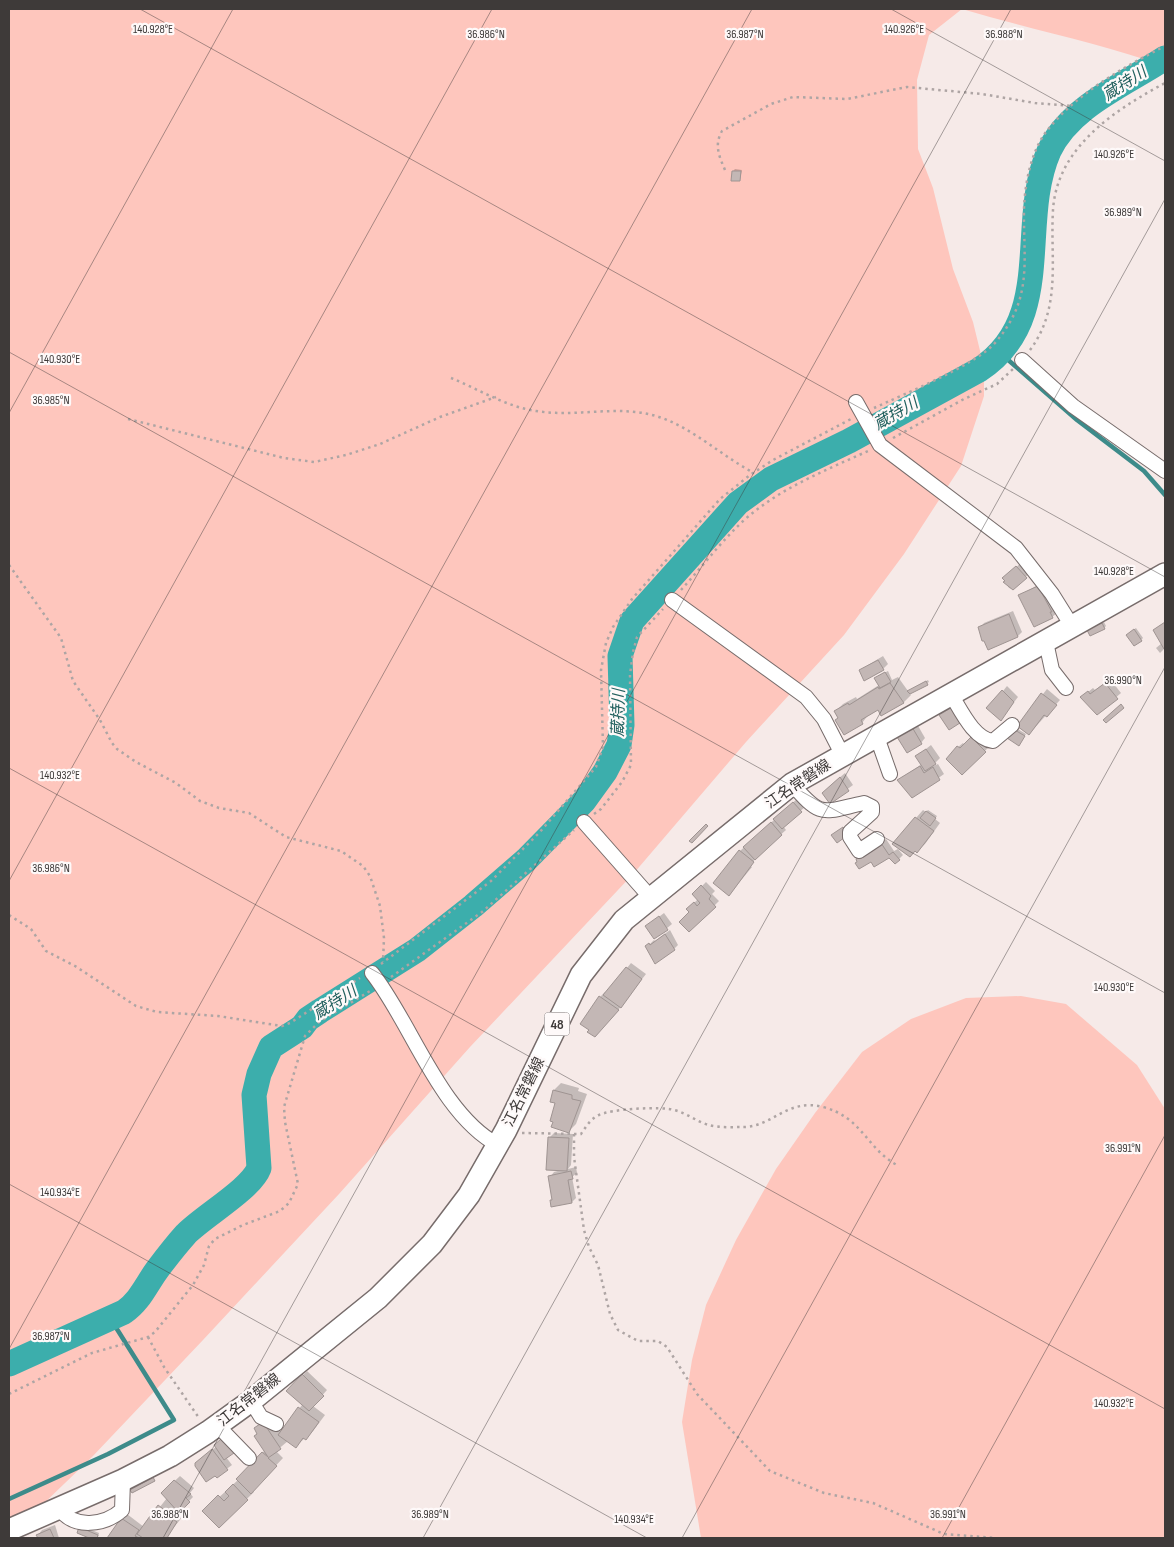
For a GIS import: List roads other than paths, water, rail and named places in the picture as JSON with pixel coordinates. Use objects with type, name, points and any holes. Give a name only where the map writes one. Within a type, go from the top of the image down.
[{"type":"main road","name":"江名常磐線","points":[[9,1530],[124,1480],[170,1456],[213,1429],[251,1401],[378,1298],[432,1244],[469,1195],[502,1137],[581,974],[624,920],[792,784],[950,693],[1046,642],[1165,574]]},
{"type":"street","points":[[1022,360],[1043,382],[1165,471]]},
{"type":"street","points":[[859,408],[880,445],[1016,548],[1052,594],[1072,626]]},
{"type":"street","points":[[672,600],[806,697],[824,719],[842,754]]},
{"type":"street","points":[[1046,642],[1052,670],[1066,688]]},
{"type":"street","points":[[950,693],[976,732],[988,740],[993,741],[1012,725]]},
{"type":"street","points":[[876,737],[890,774]]},
{"type":"street","points":[[792,784],[808,803],[818,810],[825,812],[864,803],[868,804],[872,807],[872,812],[850,832],[850,837],[859,850],[877,839]]},
{"type":"street","points":[[584,822],[651,898]]},
{"type":"street","points":[[376,978],[408,1034],[444,1090],[480,1133],[502,1137]]},
{"type":"street","points":[[251,1401],[261,1417],[276,1424]]},
{"type":"street","points":[[213,1429],[249,1458]]},
{"type":"street","points":[[59,1508],[63,1515],[81,1522],[97,1524],[114,1517],[122,1510],[124,1480]]},
{"type":"waterway","name":"蔵持川","points":[[9,1364],[130,1308],[186,1234],[247,1185],[259,1168],[254,1095],[259,1074],[271,1047],[302,1027],[308,1019],[320,1011],[417,950],[473,906],[526,860],[584,801],[605,772],[619,745],[622,725],[620,656],[632,621],[738,503],[771,479],[849,441],[979,370],[1003,349],[1018,325],[1027,298],[1040,179],[1049,151],[1058,135],[1070,121],[1100,97],[1165,58]]},
{"type":"waterway","points":[[999,352],[1077,420],[1144,471],[1165,495]]},
{"type":"waterway","points":[[9,1499],[108,1454],[174,1420],[110,1318]]}]
